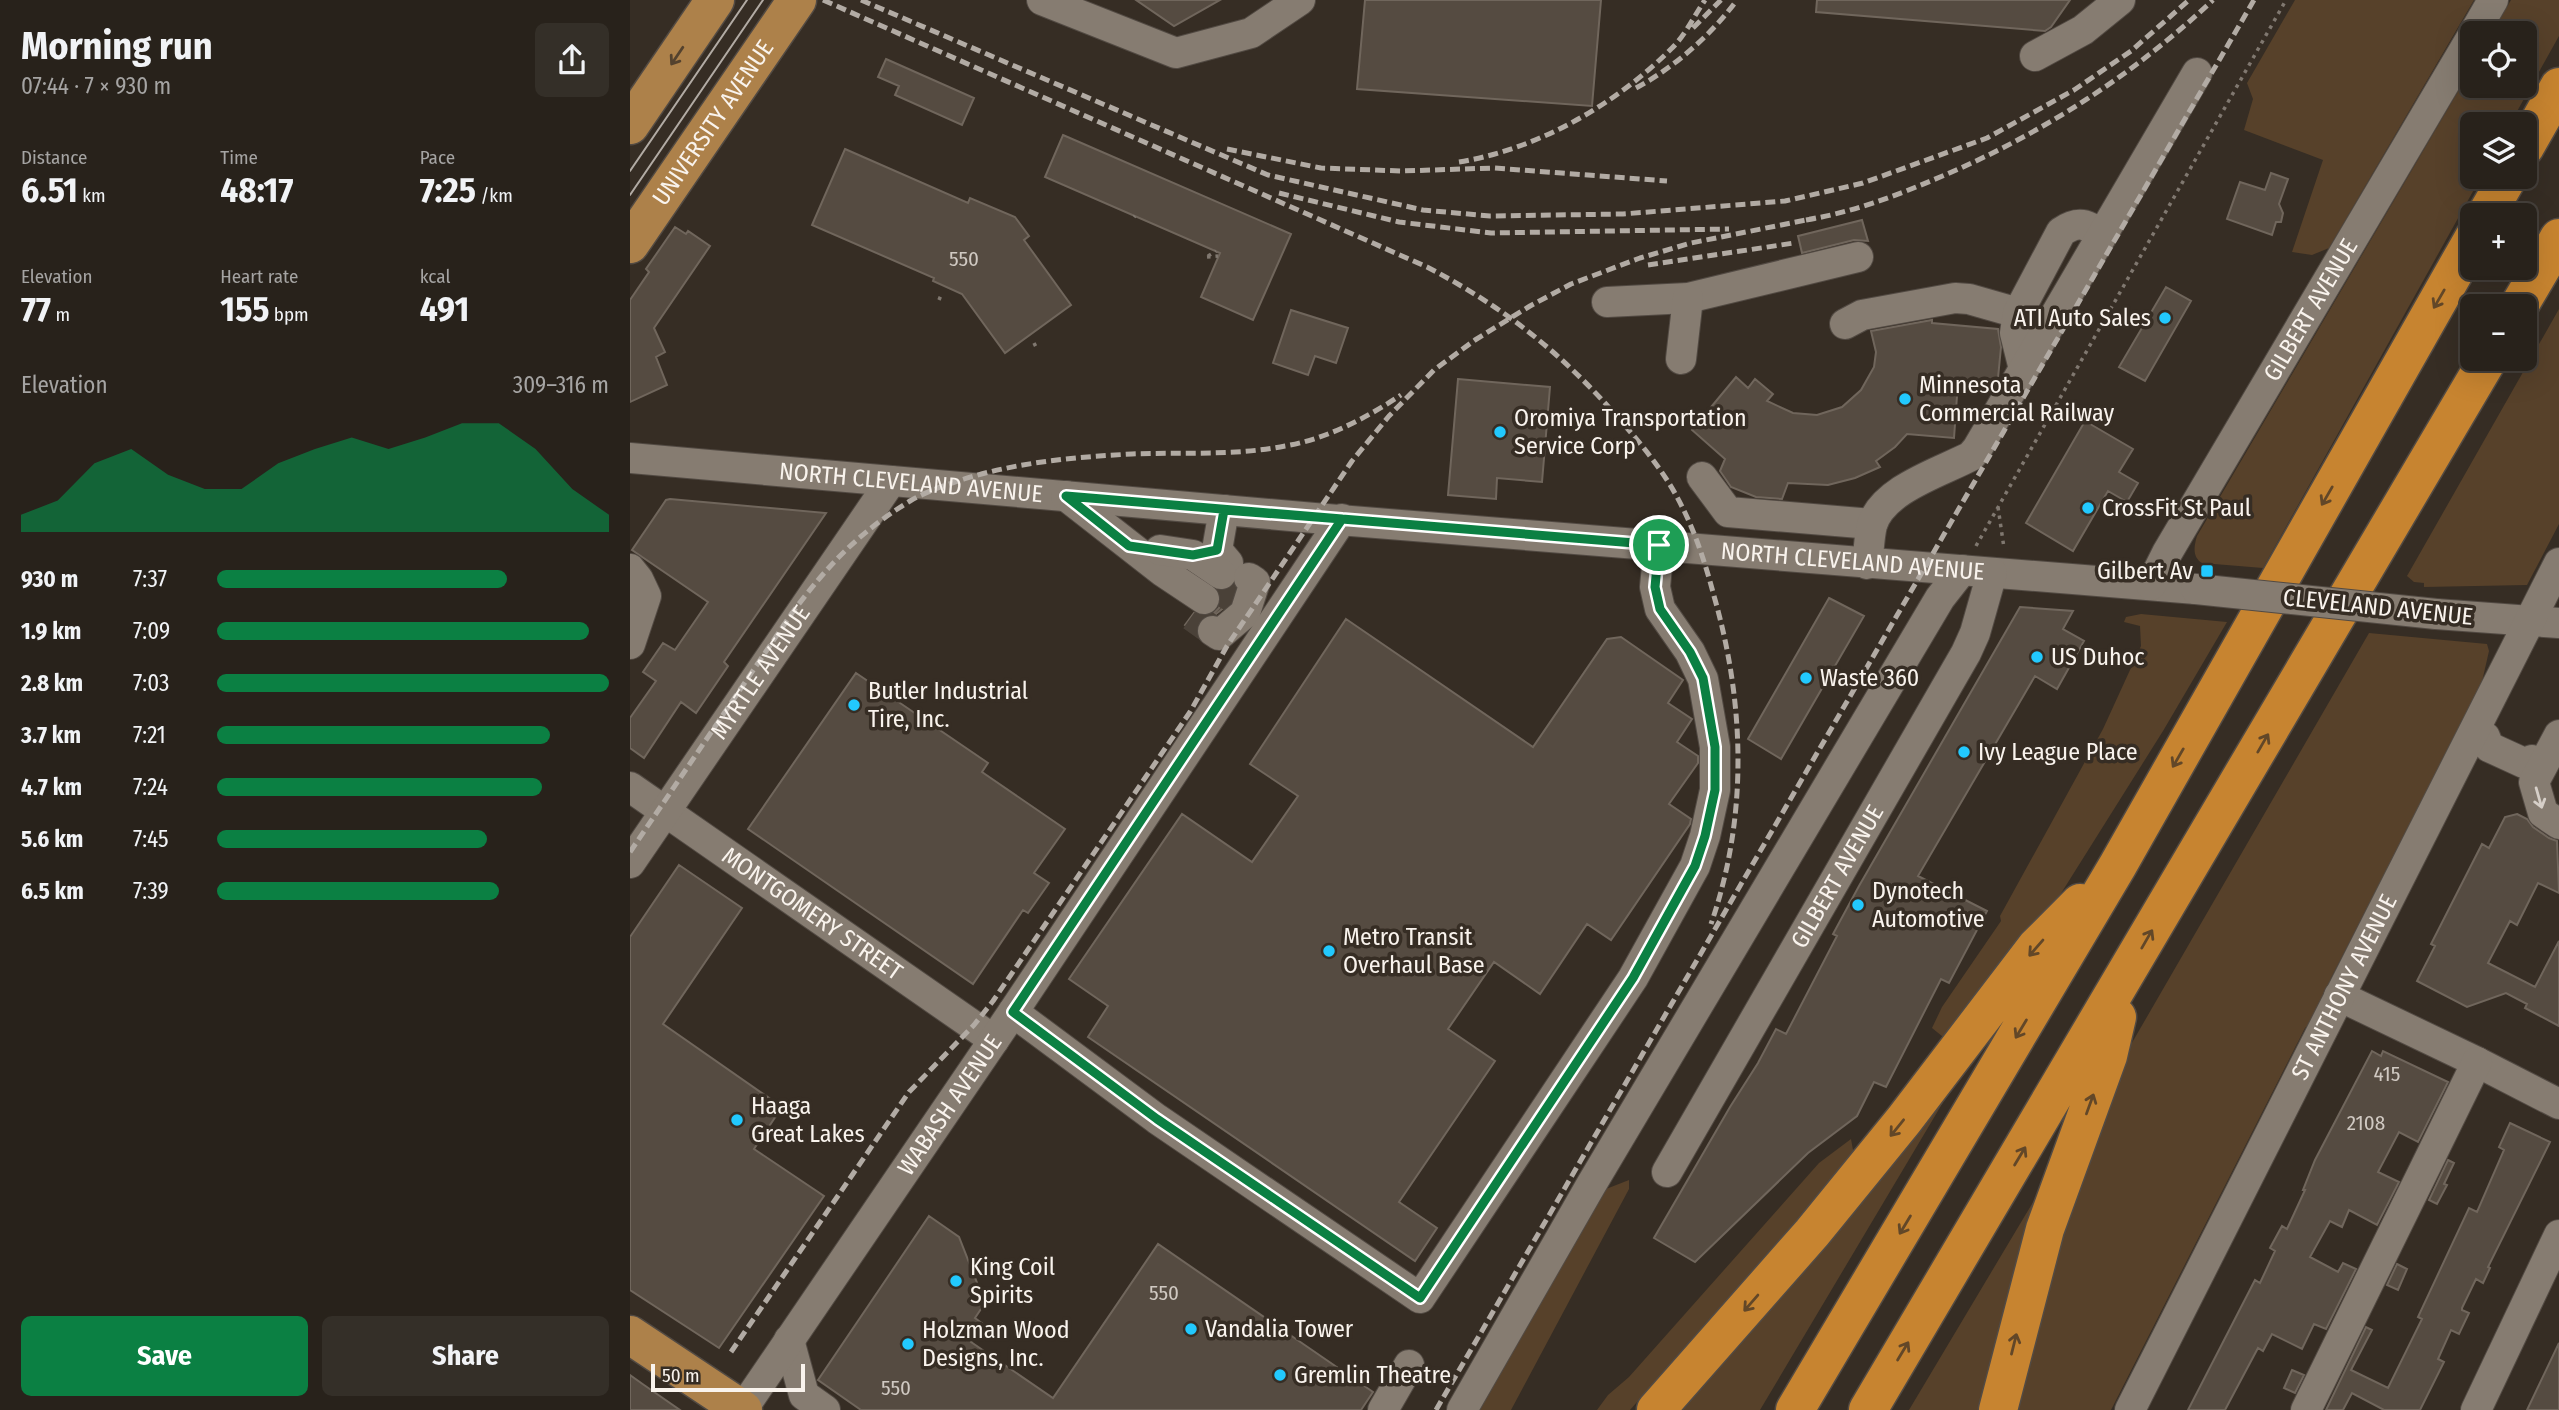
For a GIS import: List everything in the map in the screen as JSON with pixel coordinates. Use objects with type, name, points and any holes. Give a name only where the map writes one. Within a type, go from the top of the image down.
[{"type":"highway","points":[[2537,125],[2559,87]]},
{"type":"highway","points":[[2526,294],[2559,238]]},
{"type":"highway","points":[[1795,1410],[2118,865],[2460,262]]},
{"type":"highway","points":[[1868,1410],[2481,371]]},
{"type":"highway","points":[[1656,1410],[1812,1233],[1904,1120],[2036,947],[2118,865]]},
{"type":"highway","points":[[1998,1410],[2038,1255],[2108,1056],[2127,973]]},
{"type":"main road","points":[[630,125],[715,0]]},
{"type":"main road","name":"UNIVERSITY AVENUE","points":[[630,244],[797,0]]},
{"type":"main road","points":[[630,1335],[742,1410]]},
{"type":"street","points":[[1042,0],[1176,52],[1251,33],[1300,0]]},
{"type":"street","points":[[2035,56],[2083,30],[2120,0]]},
{"type":"street","name":"GILBERT AVENUE","points":[[2481,21],[2493,0]]},
{"type":"street","name":"GILBERT AVENUE","points":[[2151,585],[2167,553],[2460,56]]},
{"type":"street","points":[[1867,564],[1872,524],[1885,504],[1897,494],[1971,456],[1978,449],[2197,73]]},
{"type":"street","points":[[2024,369],[2015,333],[2018,313],[2061,232],[2082,224],[2092,227],[2101,237]]},
{"type":"street","points":[[1607,302],[1688,298],[1858,257]]},
{"type":"street","points":[[1681,359],[1688,298]]},
{"type":"street","points":[[1845,324],[1862,315],[1955,298],[1969,299],[2018,313]]},
{"type":"street","name":"NORTH CLEVELAND AVENUE","points":[[630,458],[1867,564],[2196,589]]},
{"type":"street","points":[[1702,477],[1728,512],[1872,524]]},
{"type":"street","name":"MYRTLE AVENUE","points":[[630,863],[891,481]]},
{"type":"street","points":[[1066,496],[1162,571],[1225,592]]},
{"type":"street","points":[[1224,510],[1225,592]]},
{"type":"street","name":"WABASH AVENUE","points":[[742,1410],[1013,1012],[1225,592],[1342,519]]},
{"type":"street","points":[[1013,1012],[1157,1119],[1420,1298],[1633,978],[1695,866],[1705,836],[1715,790],[1715,747],[1703,678],[1690,652],[1660,609],[1655,587],[1659,545]]},
{"type":"street","points":[[1129,546],[1160,550],[1225,592]]},
{"type":"street","name":"ST ANTHONY AVENUE","points":[[2130,1410],[2339,996],[2480,734],[2544,622],[2559,563]]},
{"type":"street","points":[[630,569],[646,596],[630,644]]},
{"type":"street","points":[[1462,1410],[1591,1185],[1940,598],[1962,570]]},
{"type":"street","name":"GILBERT AVENUE","points":[[1667,1172],[1966,653],[1997,574]]},
{"type":"street","name":"CLEVELAND AVENUE","points":[[2196,589],[2436,614],[2544,622]]},
{"type":"street","points":[[2480,734],[2489,747],[2495,750],[2524,763],[2537,762]]},
{"type":"street","points":[[2559,735],[2537,762],[2534,782],[2543,813],[2559,824]]},
{"type":"street","name":"MONTGOMERY STREET","points":[[630,787],[994,1040]]},
{"type":"street","points":[[2339,996],[2559,1104]]},
{"type":"street","points":[[2306,1410],[2477,1062]]},
{"type":"street","points":[[2476,1410],[2559,1235]]},
{"type":"street","points":[[789,1340],[803,1395],[825,1410]]},
{"type":"street","points":[[1383,1410],[1409,1365]]},
{"type":"path","points":[[1962,570],[2287,0]]},
{"type":"path","points":[[1034,344],[1037,349]]},
{"type":"path","points":[[1997,574],[2004,548],[1998,507]]},
{"type":"shaded area","points":[[2295,0],[2474,0],[2329,248],[2312,255],[2292,252],[2323,160],[2244,130],[2253,99],[2247,83]]},
{"type":"shaded area","points":[[2511,0],[2559,0],[2559,36],[2537,76],[2537,21],[2499,21]]},
{"type":"shaded area","points":[[2460,88],[2460,98],[2524,98],[2517,112],[2460,112],[2460,189],[2474,189],[2467,203],[2460,203],[2460,215],[2263,568],[2202,563],[2195,554],[2197,536]]},
{"type":"shaded area","points":[[2559,309],[2559,524],[2527,585],[2424,587],[2424,583],[2414,582],[2407,576],[2524,371],[2537,371],[2537,348]]},
{"type":"shaded area","points":[[2141,614],[2227,622],[2163,731],[2033,938],[1953,1045],[1932,1028],[1942,1007],[2001,921],[2000,916],[2103,729],[2141,646],[2140,626],[2124,622],[2126,617]]},
{"type":"shaded area","points":[[2369,633],[2487,644],[2489,651],[2481,686],[2331,978],[2322,1005],[2305,1028],[2111,1410],[2010,1410],[2042,1267],[2111,1079]]},
{"type":"shaded area","points":[[1951,1089],[1760,1410],[1682,1410],[1790,1288],[1913,1125]]},
{"type":"shaded area","points":[[1851,1139],[1853,1150],[1857,1152],[1630,1410],[1597,1410],[1819,1163]]},
{"type":"shaded area","points":[[2051,1172],[1985,1410],[1909,1410]]},
{"type":"shaded area","points":[[1629,1180],[1629,1189],[1511,1410],[1472,1410],[1606,1189]]},
{"type":"building","points":[[1136,0],[1220,0],[1174,26]]},
{"type":"building","points":[[1365,0],[1601,0],[1592,106],[1357,89]]},
{"type":"building","points":[[1817,0],[2070,0],[2051,27],[2045,31],[1816,12]]},
{"type":"building","points":[[886,59],[974,98],[962,125],[895,95],[899,86],[878,77]]},
{"type":"building","points":[[1063,135],[1291,234],[1253,320],[1201,297],[1220,253],[1045,177]]},
{"type":"building","points":[[845,149],[968,203],[970,198],[1015,217],[1029,236],[1024,240],[1071,305],[1005,353],[962,294],[933,281],[934,278],[812,225]]},
{"type":"building","points":[[2271,173],[2288,179],[2279,204],[2283,213],[2281,222],[2276,222],[2272,235],[2227,219],[2240,182],[2265,190]]},
{"type":"building","points":[[1862,220],[1868,241],[1854,240],[1802,253],[1798,236]]},
{"type":"building","points":[[675,227],[686,234],[688,231],[710,246],[654,328],[665,352],[656,357],[667,385],[630,402],[630,300],[649,272],[646,269]]},
{"type":"building","name":"ATI Auto Sales","points":[[2166,287],[2191,301],[2145,381],[2119,367]]},
{"type":"building","points":[[1291,310],[1348,328],[1336,363],[1315,356],[1308,375],[1273,363]]},
{"type":"building","name":"Minnesota Commercial Railway","points":[[1932,320],[1932,323],[1998,329],[2001,347],[1998,378],[1994,385],[1958,382],[1954,438],[1907,434],[1876,461],[1880,467],[1855,478],[1828,485],[1788,483],[1782,499],[1756,497],[1731,487],[1720,471],[1725,459],[1692,430],[1736,377],[1748,388],[1755,379],[1773,394],[1767,401],[1793,413],[1817,415],[1842,407],[1861,390],[1874,367],[1876,352],[1871,331]]},
{"type":"building","name":"Oromiya Transportation Service Corp","points":[[1458,379],[1550,387],[1542,482],[1497,478],[1496,499],[1448,495]]},
{"type":"building","points":[[2085,421],[2133,449],[2119,472],[2138,483],[2127,502],[2108,491],[2073,551],[2026,523]]},
{"type":"building","points":[[666,500],[826,513],[724,662],[728,666],[696,713],[681,702],[644,758],[630,748],[630,718],[656,681],[643,672],[663,643],[675,650],[708,602],[632,550]]},
{"type":"building","points":[[1233,586],[1230,603],[1213,614],[1219,608],[1220,591]]},
{"type":"building","name":"Waste 360","points":[[1829,598],[1864,616],[1781,759],[1748,739]]},
{"type":"building","points":[[2020,607],[2073,611],[2063,629],[2084,641],[2057,689],[2035,676],[1918,876],[1987,911],[1949,983],[1941,979],[1886,1087],[1874,1082],[1857,1116],[1808,1153],[1695,1262],[1654,1238],[1776,1029],[1786,1034],[1837,936],[1833,934],[1859,886]]},
{"type":"building","points":[[1194,613],[1204,616],[1198,622],[1196,633],[1185,625]]},
{"type":"building","name":"Metro Transit Overhaul Base","points":[[1346,619],[1533,747],[1607,639],[1621,637],[1683,680],[1668,703],[1692,719],[1677,742],[1698,756],[1698,763],[1669,804],[1691,819],[1690,824],[1611,940],[1587,924],[1540,994],[1494,962],[1448,1029],[1495,1061],[1399,1202],[1437,1228],[1415,1261],[1088,1037],[1108,1006],[1069,979],[1182,814],[1252,862],[1298,796],[1250,764]]},
{"type":"building","points":[[856,673],[988,763],[982,772],[1065,829],[1034,873],[1049,883],[1028,913],[1023,910],[973,984],[748,829]]},
{"type":"building","points":[[2517,814],[2557,841],[2559,893],[2538,883],[2517,925],[2510,921],[2488,963],[2535,987],[2559,941],[2559,1026],[2525,1008],[2527,1004],[2506,993],[2467,1007],[2417,981],[2435,946],[2431,944],[2482,844],[2489,848],[2505,817]]},
{"type":"building","points":[[679,865],[742,908],[663,1024],[782,1107],[754,1149],[824,1196],[719,1348],[630,1290],[630,937]]},
{"type":"building","points":[[2372,1051],[2381,1056],[2383,1051],[2448,1082],[2418,1142],[2399,1132],[2378,1172],[2399,1182],[2377,1225],[2349,1210],[2342,1227],[2330,1221],[2310,1257],[2338,1272],[2343,1263],[2356,1269],[2326,1329],[2314,1324],[2302,1349],[2272,1334],[2263,1351],[2258,1348],[2225,1410],[2188,1410],[2255,1280],[2260,1283],[2275,1251],[2270,1248],[2282,1226],[2287,1229],[2315,1160]]},
{"type":"building","points":[[2510,1123],[2550,1142],[2488,1267],[2490,1268],[2483,1283],[2476,1279],[2462,1308],[2469,1313],[2459,1334],[2451,1330],[2438,1359],[2444,1362],[2420,1410],[2384,1410],[2352,1393],[2343,1410],[2326,1410],[2366,1327],[2372,1330],[2351,1370],[2388,1388],[2422,1319],[2418,1317],[2469,1208],[2477,1212],[2504,1150],[2499,1147]]},
{"type":"building","points":[[2448,1160],[2454,1163],[2437,1204],[2429,1200]]},
{"type":"building","points":[[929,1216],[959,1237],[985,1303],[975,1318],[983,1324],[971,1342],[1053,1398],[1158,1244],[1373,1392],[1361,1410],[861,1410],[818,1380]]},
{"type":"building","points":[[2397,1264],[2407,1269],[2398,1290],[2387,1285]]},
{"type":"building","points":[[2559,1343],[2559,1410],[2527,1410]]},
{"type":"building","points":[[2292,1370],[2304,1375],[2295,1393],[2284,1388]]},
{"type":"building","points":[[630,1375],[644,1385],[680,1410],[630,1410]]},
{"type":"tunnel","points":[[1213,585],[1235,599]]},
{"type":"tunnel","points":[[1192,616],[1213,631]]},
{"type":"tram line","points":[[630,171],[747,0]]},
{"type":"tram line","points":[[630,195],[763,0]]},
{"type":"railway","points":[[823,0],[1427,267],[1482,298],[1531,334],[1577,374],[1651,457],[1677,497],[1703,558],[1724,637],[1732,678],[1738,760],[1731,843],[1711,924]]},
{"type":"railway","points":[[861,0],[1268,175],[1423,210],[1490,216],[1623,214],[1785,201],[1863,183],[1987,138],[2074,90],[2131,51],[2189,0]]},
{"type":"railway","points":[[1459,162],[1518,147],[1574,122],[1600,106],[1649,69],[1676,44],[1705,0]]},
{"type":"railway","points":[[1693,28],[1721,0]]},
{"type":"railway","points":[[1636,88],[1691,49],[1716,26],[1737,0]]},
{"type":"railway","points":[[1806,220],[1855,209],[1902,192],[2009,145],[2116,79],[2149,55],[2213,0]]},
{"type":"railway","points":[[1436,1410],[2254,0]]},
{"type":"railway","points":[[1227,149],[1321,168],[1401,171],[1494,168],[1667,181]]},
{"type":"railway","points":[[1279,193],[1399,222],[1491,233],[1729,229]]},
{"type":"railway","points":[[731,1352],[909,1092],[974,1025],[993,1001],[1190,712],[1227,646],[1352,461],[1389,416],[1434,370],[1475,340],[1571,284],[1640,258],[1691,243],[1816,218]]},
{"type":"railway","points":[[1648,265],[1794,243]]},
{"type":"railway","points":[[630,852],[805,596],[859,538],[910,501],[964,479],[1047,461],[1132,454],[1247,451],[1301,443],[1346,426],[1401,395]]},
{"type":"place","name":"ATI Auto Sales","points":[[2165,318]]},
{"type":"place","name":"Minnesota Commercial Railway","points":[[1905,399]]},
{"type":"place","name":"Oromiya Transportation Service Corp","points":[[1500,432]]},
{"type":"place","name":"CrossFit St Paul","points":[[2088,508]]},
{"type":"place","name":"Gilbert Av","points":[[2207,571]]},
{"type":"place","name":"US Duhoc","points":[[2037,657]]},
{"type":"place","name":"Waste 360","points":[[1806,678]]},
{"type":"place","name":"Butler Industrial Tire, Inc.","points":[[854,705]]},
{"type":"place","name":"Ivy League Place","points":[[1964,752]]},
{"type":"place","name":"Dynotech Automotive","points":[[1858,905]]},
{"type":"place","name":"Metro Transit Overhaul Base","points":[[1329,951]]},
{"type":"place","name":"Haaga Great Lakes","points":[[737,1120]]},
{"type":"place","name":"King Coil Spirits","points":[[956,1281]]},
{"type":"place","name":"Vandalia Tower","points":[[1191,1329]]},
{"type":"place","name":"Holzman Wood Designs, Inc.","points":[[908,1344]]},
{"type":"place","name":"Gremlin Theatre","points":[[1280,1375]]},
{"type":"route","points":[[1659,545],[1342,519],[1314,518],[1224,510],[1221,536],[1217,550],[1193,555],[1129,546],[1066,496],[1342,519],[1013,1012],[1157,1119],[1420,1298],[1633,978],[1695,866],[1705,836],[1715,790],[1715,747],[1703,678],[1690,652],[1660,609],[1655,587],[1659,545]]}]
